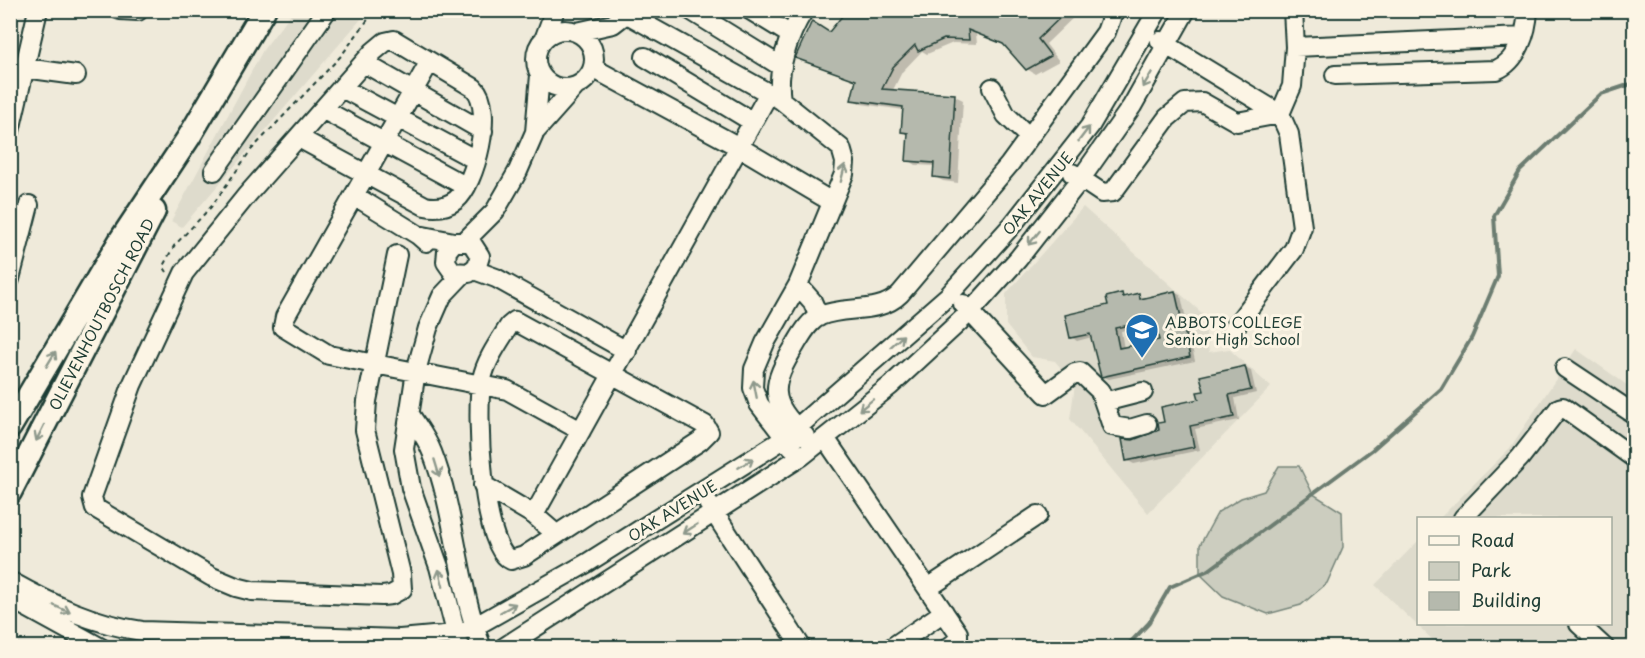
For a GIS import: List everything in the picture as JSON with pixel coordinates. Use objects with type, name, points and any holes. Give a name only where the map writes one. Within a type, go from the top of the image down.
[{"type":"main road","name":"OLIEVENHOUTBOSCH ROAD","points":[[10,427],[120,241],[189,136],[264,10]]},
{"type":"main road","name":"OLIEVENHOUTBOSCH ROAD","points":[[10,492],[140,241],[189,136]]},
{"type":"street","points":[[10,131],[18,67],[38,10]]},
{"type":"street","points":[[214,171],[327,10]]},
{"type":"street","points":[[535,132],[540,75],[536,57],[537,48],[545,37],[555,10]]},
{"type":"street","points":[[565,10],[572,31],[591,45],[594,61],[832,202]]},
{"type":"street","points":[[690,10],[782,67]]},
{"type":"street","points":[[750,10],[791,35]]},
{"type":"street","points":[[534,515],[753,122],[775,97],[791,35],[804,10]]},
{"type":"street","points":[[791,434],[776,396],[777,379],[801,335],[819,317],[872,307],[895,299],[967,216],[1029,137],[1106,32],[1114,10]]},
{"type":"street","name":"OAK AVENUE","points":[[10,581],[64,610],[118,628],[235,640],[458,641],[474,627],[583,564],[791,434],[951,292],[1013,224],[1061,165],[1106,102],[1158,10]]},
{"type":"street","name":"OAK AVENUE","points":[[503,648],[814,447],[890,386],[971,311],[1018,259],[1080,180],[1132,106],[1186,10]]},
{"type":"street","points":[[1280,114],[1292,86],[1295,47],[1293,10]]},
{"type":"street","points":[[1335,75],[1496,70],[1510,61],[1523,37],[1528,10]]},
{"type":"street","points":[[545,37],[624,16],[775,97],[841,148],[845,167],[798,285],[765,343],[753,377],[753,388],[759,404],[791,434],[814,447],[928,588],[959,637],[948,648]]},
{"type":"street","points":[[458,641],[439,567],[424,532],[405,461],[406,434],[411,416],[416,371],[428,328],[442,296],[469,256],[512,183],[535,132],[575,87],[584,82],[594,61],[624,16]]},
{"type":"street","points":[[1146,33],[1280,114],[1289,134],[1302,227],[1294,249],[1231,332]]},
{"type":"street","points":[[1295,47],[1523,37]]},
{"type":"street","points":[[299,138],[424,206],[439,207],[453,202],[465,186],[476,160],[483,131],[483,111],[478,92],[394,40],[389,40],[364,63],[247,195],[180,280],[124,405],[92,502],[101,513],[236,587],[252,591],[382,596],[392,595],[402,589],[394,538],[365,430],[368,401],[397,255]]},
{"type":"street","points":[[645,57],[753,122]]},
{"type":"street","points":[[364,63],[414,89],[483,131]]},
{"type":"street","points":[[429,63],[285,317],[283,327],[329,355],[481,383],[513,393],[580,431]]},
{"type":"street","points":[[18,67],[76,75]]},
{"type":"street","points":[[540,75],[554,87],[575,87]]},
{"type":"street","points":[[342,88],[476,160]]},
{"type":"street","points":[[992,88],[1005,115],[1029,137]]},
{"type":"street","points":[[1061,165],[1102,193],[1113,192],[1167,118],[1185,103],[1202,102],[1237,122],[1280,114]]},
{"type":"street","points":[[324,110],[465,186]]},
{"type":"street","points":[[355,196],[418,235],[469,256],[496,278],[627,351]]},
{"type":"street","points":[[10,279],[29,205]]},
{"type":"street","points":[[418,235],[446,261]]},
{"type":"street","points":[[442,296],[447,251],[469,256]]},
{"type":"street","points":[[798,285],[812,301],[819,317]]},
{"type":"street","points":[[951,292],[1046,394],[1075,373],[1080,372],[1097,386],[1112,426],[1130,429],[1147,424]]},
{"type":"street","points":[[515,321],[705,425],[709,432],[700,441],[524,556],[511,560],[500,552],[483,485],[481,383],[488,361],[515,321]]},
{"type":"street","points":[[1565,368],[1635,414]]},
{"type":"street","points":[[1104,402],[1143,392]]},
{"type":"street","points":[[1464,517],[1520,458],[1559,408],[1563,407],[1635,458]]},
{"type":"street","points":[[411,416],[431,450],[441,481],[474,627],[482,648]]},
{"type":"street","points":[[483,485],[534,515],[556,534]]},
{"type":"street","points":[[701,491],[802,648]]},
{"type":"street","points":[[928,588],[1038,515]]},
{"type":"street","points":[[583,564],[599,588]]},
{"type":"street","points":[[10,598],[101,648]]},
{"type":"street","points":[[891,648],[944,612]]},
{"type":"street","points":[[1580,625],[1605,648]]},
{"type":"path","points":[[180,280],[163,269],[174,246],[211,207],[251,150],[341,56],[375,10]]},
{"type":"shaded area","points":[[293,11],[368,11],[182,227],[171,221],[263,50]]},
{"type":"shaded area","name":"ABBOTS COLLEGE Senior High School","points":[[1083,207],[1203,314],[1209,352],[1229,349],[1271,387],[1148,513],[1070,419],[1075,385],[1055,361],[1032,357],[1006,325],[1006,294]]},
{"type":"shaded area","points":[[1576,349],[1634,390],[1634,647],[1440,647],[1375,585],[1417,542],[1417,625],[1612,625],[1612,517],[1441,517],[1510,448]]},
{"type":"green space","points":[[1279,466],[1299,466],[1313,494],[1342,512],[1343,547],[1327,583],[1301,605],[1268,614],[1223,596],[1200,574],[1200,545],[1218,512],[1241,498],[1264,491]]},
{"type":"building","points":[[847,10],[1068,10],[1038,39],[1051,56],[1026,70],[1003,44],[968,30],[969,40],[944,39],[918,51],[915,45],[893,67],[882,89],[955,94],[950,179],[933,177],[934,163],[906,161],[908,133],[901,132],[903,107],[851,100],[856,80],[795,58],[812,21],[829,32]]},
{"type":"building","points":[[1175,291],[1190,357],[1101,377],[1090,334],[1070,338],[1065,315],[1108,305],[1106,297],[1122,293],[1123,297],[1139,293],[1140,299]],"holes":[[[1154,320],[1159,340],[1119,348],[1115,328]]]},
{"type":"building","points":[[1245,366],[1251,390],[1229,395],[1234,417],[1190,426],[1194,447],[1126,461],[1122,439],[1133,440],[1159,430],[1158,423],[1164,422],[1161,407],[1199,399],[1197,392],[1204,391],[1200,376]]},
{"type":"waterway","points":[[1125,648],[1149,623],[1170,587],[1209,570],[1372,450],[1441,389],[1472,337],[1498,276],[1494,216],[1520,171],[1601,94],[1634,83]]},
{"type":"place","name":"ABBOTS COLLEGE Senior High School","points":[[1142,359]]}]
